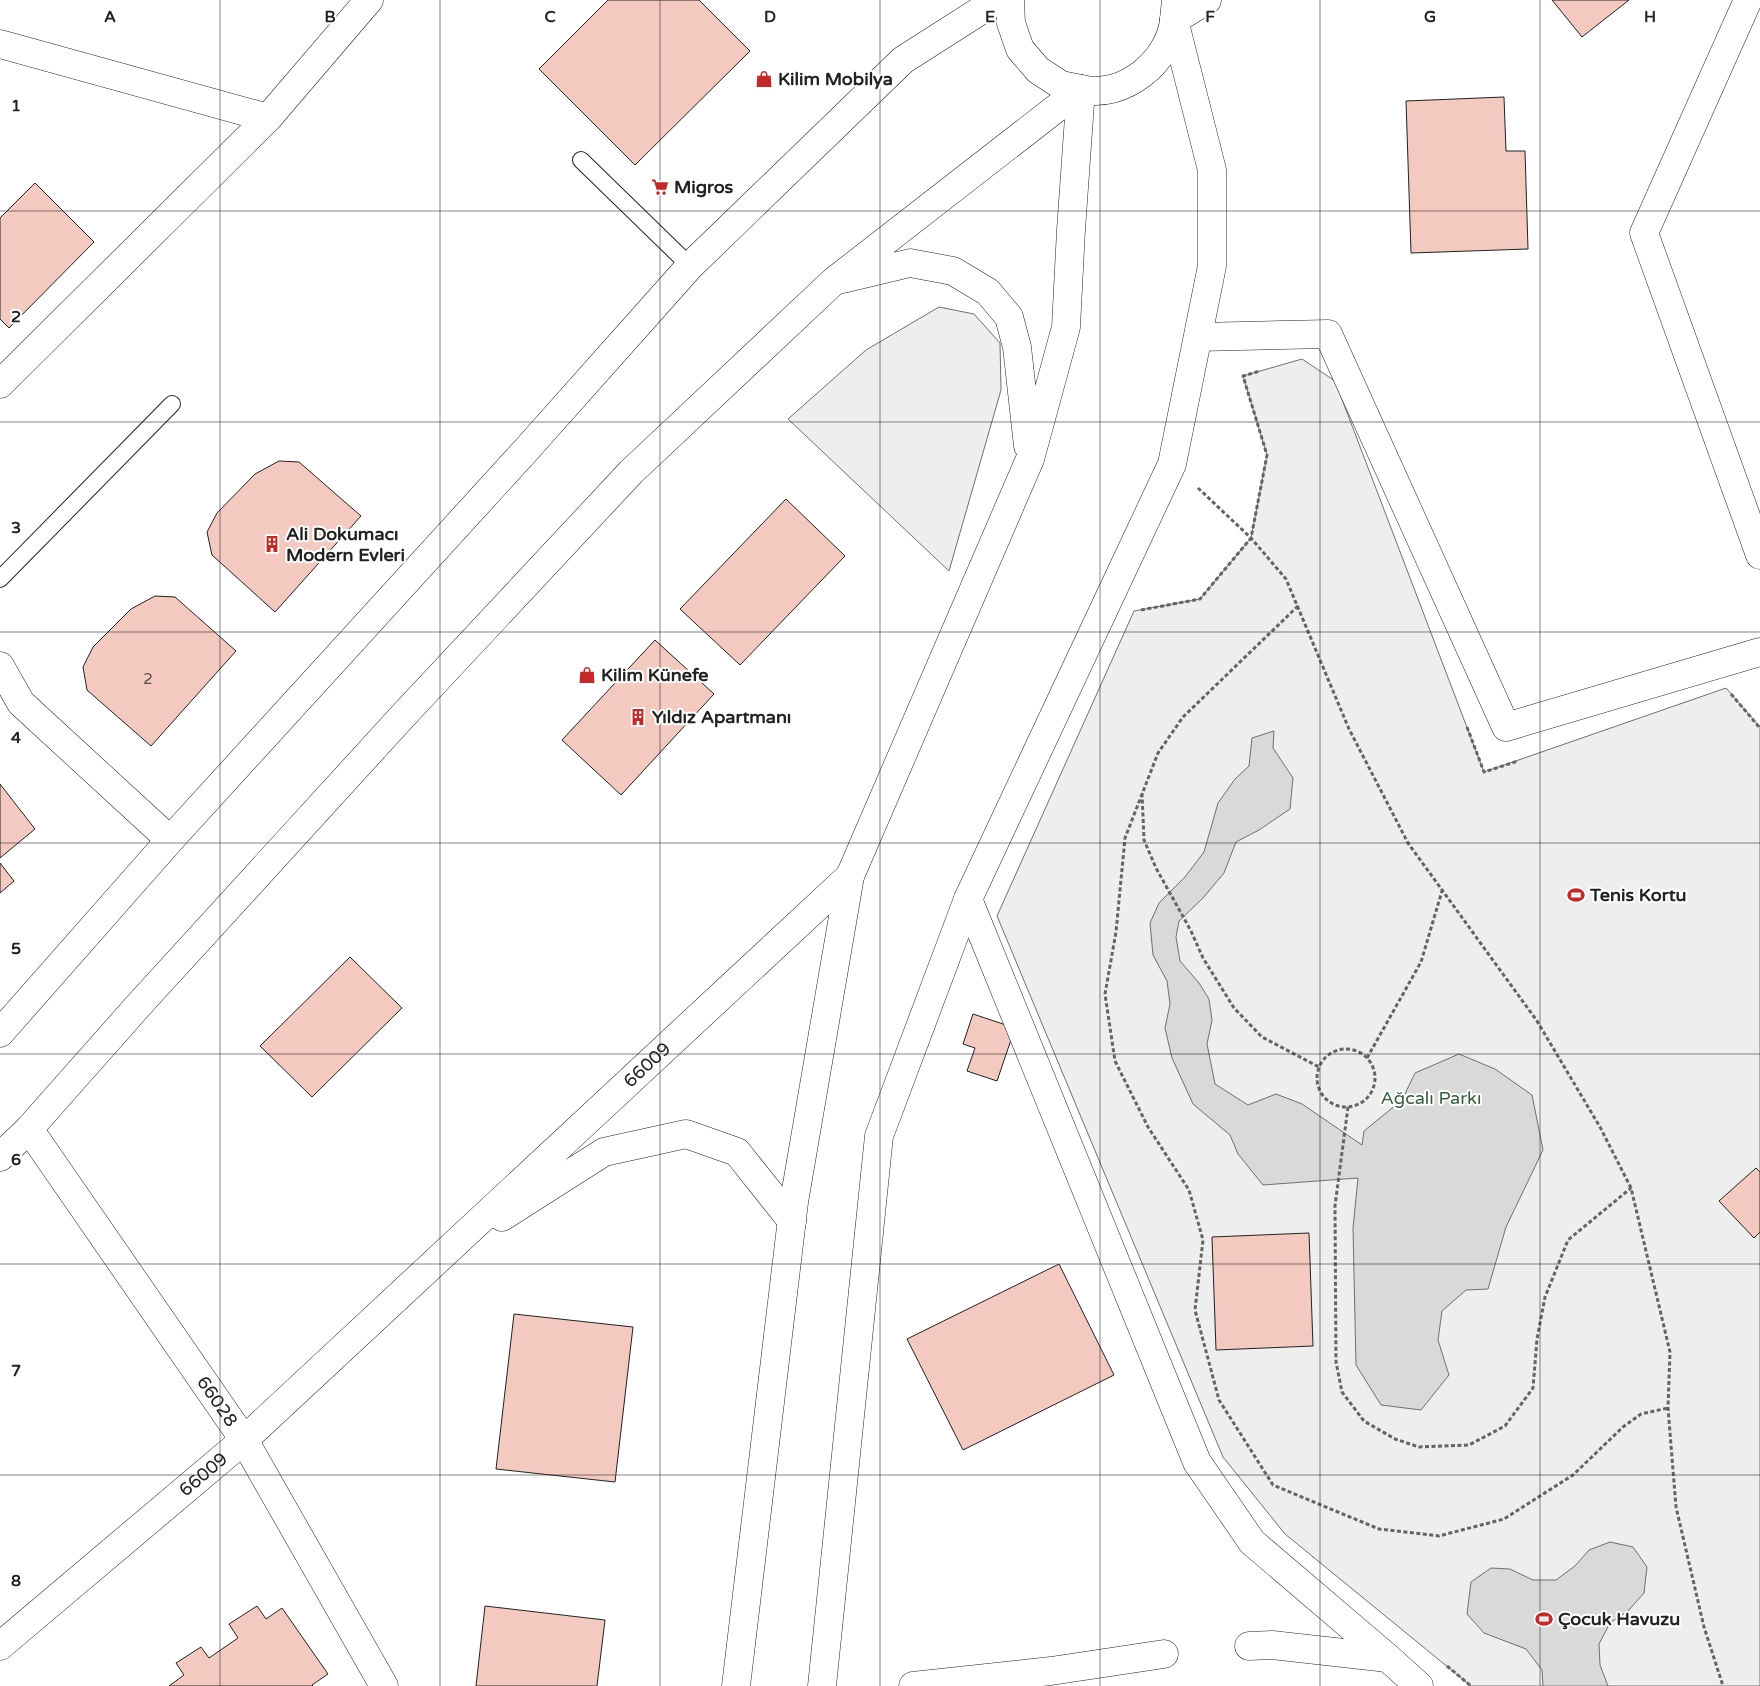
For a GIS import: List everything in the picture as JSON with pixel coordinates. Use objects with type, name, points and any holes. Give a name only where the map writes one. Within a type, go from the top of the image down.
[{"type":"main road","points":[[0,384],[268,118],[369,0]]},
{"type":"main road","points":[[0,1033],[170,840],[527,449],[690,266],[903,60],[997,0]]},
{"type":"main road","points":[[1010,0],[1011,23],[1020,49],[1038,70],[1061,85],[1088,91],[1116,88],[1141,75],[1161,56],[1173,30],[1175,10]]},
{"type":"main road","points":[[1175,10],[1207,0]]},
{"type":"main road","points":[[1748,0],[1644,233],[1760,555]]},
{"type":"main road","points":[[822,1686],[880,1136],[968,899],[1172,464],[1199,337],[1212,266],[1212,170],[1175,10]]},
{"type":"main road","points":[[0,44],[268,118]]},
{"type":"main road","points":[[0,1157],[29,1130],[144,999],[386,734],[631,472],[834,281],[1081,89]]},
{"type":"main road","points":[[736,1686],[792,1220],[850,876],[1030,460],[1066,327],[1081,89]]},
{"type":"main road","points":[[834,281],[910,263],[953,271],[988,292],[1009,317],[1017,347],[1030,460]]},
{"type":"main road","points":[[1199,337],[1328,334],[1506,727],[1755,661]]},
{"type":"main road","points":[[0,666],[21,704],[170,840]]},
{"type":"main road","name":"66009","points":[[0,1646],[244,1440],[850,876]]},
{"type":"main road","points":[[968,899],[1197,1462],[1252,1542],[1419,1686]]},
{"type":"main road","name":"66028","points":[[29,1130],[244,1440],[384,1686]]},
{"type":"main road","name":"66009","points":[[444,1254],[604,1152],[686,1134],[737,1152],[792,1220]]},
{"type":"main road","points":[[1249,1646],[1272,1645],[1388,1658]]},
{"type":"main road","points":[[913,1686],[1051,1671],[1164,1654]]},
{"type":"lane","points":[[581,160],[690,266]]},
{"type":"lane","points":[[0,579],[172,404]]},
{"type":"path","points":[[1134,611],[1200,599],[1251,538],[1267,455],[1244,376],[1268,368]]},
{"type":"path","points":[[1172,464],[1251,538],[1286,579],[1349,729],[1408,843],[1537,1021],[1600,1127],[1631,1188],[1670,1352],[1668,1408],[1676,1507],[1704,1627],[1723,1686]]},
{"type":"path","points":[[1298,606],[1183,717],[1158,753],[1126,838],[1116,932],[1105,994],[1115,1061],[1148,1126],[1189,1190],[1204,1240],[1195,1310],[1219,1400],[1273,1485],[1379,1529],[1440,1536],[1504,1519],[1573,1475],[1629,1422],[1641,1414],[1668,1408]]},
{"type":"path","points":[[1726,688],[1760,728]]},
{"type":"path","points":[[1466,726],[1484,772],[1521,759]]},
{"type":"path","points":[[1142,792],[1144,840],[1156,868],[1191,931],[1203,958],[1234,1008],[1262,1037],[1319,1067]]},
{"type":"path","points":[[1367,1058],[1421,962],[1442,890]]},
{"type":"path","points":[[1340,1049],[1350,1049],[1367,1058],[1375,1074],[1371,1092],[1365,1100],[1357,1105],[1348,1107],[1330,1103],[1318,1088],[1319,1067],[1324,1059],[1340,1049]]},
{"type":"path","points":[[1348,1107],[1335,1206],[1336,1362],[1342,1392],[1364,1421],[1395,1440],[1419,1448],[1469,1445],[1505,1426],[1533,1388],[1545,1297],[1568,1240],[1631,1188]]},
{"type":"path","points":[[1440,1661],[1471,1686]]},
{"type":"green space","points":[[939,307],[974,314],[1000,343],[1001,390],[949,571],[788,419],[866,350]]},
{"type":"green space","name":"Ağcalı Parkı","points":[[1302,359],[1335,381],[1484,772],[1726,688],[1760,727],[1760,1686],[1471,1686],[1285,1534],[1223,1457],[997,916],[1134,611],[1200,599],[1251,538],[1267,455],[1243,376]]},
{"type":"shaded area","points":[[1274,731],[1273,748],[1293,778],[1290,809],[1259,830],[1236,842],[1224,873],[1203,898],[1179,921],[1176,937],[1180,961],[1199,983],[1209,999],[1212,1020],[1207,1044],[1215,1084],[1248,1105],[1276,1094],[1302,1104],[1362,1145],[1364,1131],[1402,1100],[1415,1073],[1459,1054],[1495,1069],[1532,1095],[1543,1150],[1506,1227],[1488,1289],[1466,1290],[1442,1311],[1438,1340],[1449,1375],[1421,1410],[1381,1405],[1356,1365],[1353,1228],[1358,1178],[1263,1185],[1238,1154],[1230,1135],[1193,1104],[1172,1058],[1165,1028],[1170,1004],[1167,981],[1153,955],[1150,923],[1159,903],[1185,877],[1204,852],[1218,803],[1235,779],[1249,766],[1252,738]]},
{"type":"shaded area","name":"Çocuk Havuzu","points":[[1610,1542],[1633,1547],[1647,1567],[1644,1593],[1628,1611],[1610,1623],[1599,1644],[1600,1665],[1608,1686],[1543,1686],[1542,1670],[1526,1649],[1484,1633],[1467,1614],[1471,1582],[1491,1568],[1510,1569],[1533,1580],[1556,1580],[1575,1566],[1589,1550]]},
{"type":"building","points":[[608,0],[699,0],[750,51],[635,165],[539,69]]},
{"type":"building","points":[[1552,0],[1629,0],[1582,37]]},
{"type":"building","points":[[1504,97],[1506,151],[1525,151],[1528,249],[1411,253],[1406,101]]},
{"type":"building","points":[[35,183],[94,242],[9,328],[0,319],[0,218]]},
{"type":"building","name":"Ali Dokumacı Modern Evleri","points":[[279,461],[299,462],[361,516],[275,612],[212,555],[207,532],[217,513],[255,474]]},
{"type":"building","points":[[786,499],[845,556],[740,665],[680,609]]},
{"type":"building","points":[[155,596],[175,597],[236,651],[151,746],[87,690],[83,667],[93,647],[131,609]]},
{"type":"building","name":"Yıldız Apartmanı","points":[[655,640],[714,694],[621,795],[562,740]]},
{"type":"building","points":[[0,784],[35,829],[0,858]]},
{"type":"building","points":[[0,863],[14,881],[0,893]]},
{"type":"building","points":[[350,957],[402,1008],[312,1097],[260,1046]]},
{"type":"building","points":[[973,1014],[1015,1028],[997,1081],[967,1071],[975,1048],[963,1044]]},
{"type":"building","points":[[1756,1168],[1760,1172],[1760,1232],[1754,1238],[1719,1201]]},
{"type":"building","points":[[1309,1233],[1313,1346],[1216,1350],[1212,1237]]},
{"type":"building","points":[[1059,1264],[1114,1375],[963,1450],[907,1339]]},
{"type":"building","points":[[514,1314],[633,1327],[615,1482],[496,1469]]},
{"type":"building","points":[[257,1606],[266,1619],[282,1608],[328,1674],[313,1686],[169,1686],[184,1675],[176,1663],[201,1647],[209,1658],[238,1638],[229,1624]]},
{"type":"building","points":[[485,1606],[605,1620],[597,1686],[476,1686]]},
{"type":"place","name":"Kilim Mobilya","points":[[764,79]]},
{"type":"place","name":"Migros","points":[[660,187]]},
{"type":"place","name":"Ali Dokumacı Modern Evleri","points":[[272,544]]},
{"type":"place","name":"Kilim Künefe","points":[[587,675]]},
{"type":"place","name":"Yıldız Apartmanı","points":[[638,717]]},
{"type":"place","name":"Tenis Kortu","points":[[1576,895]]},
{"type":"place","name":"Çocuk Havuzu","points":[[1544,1619]]}]
